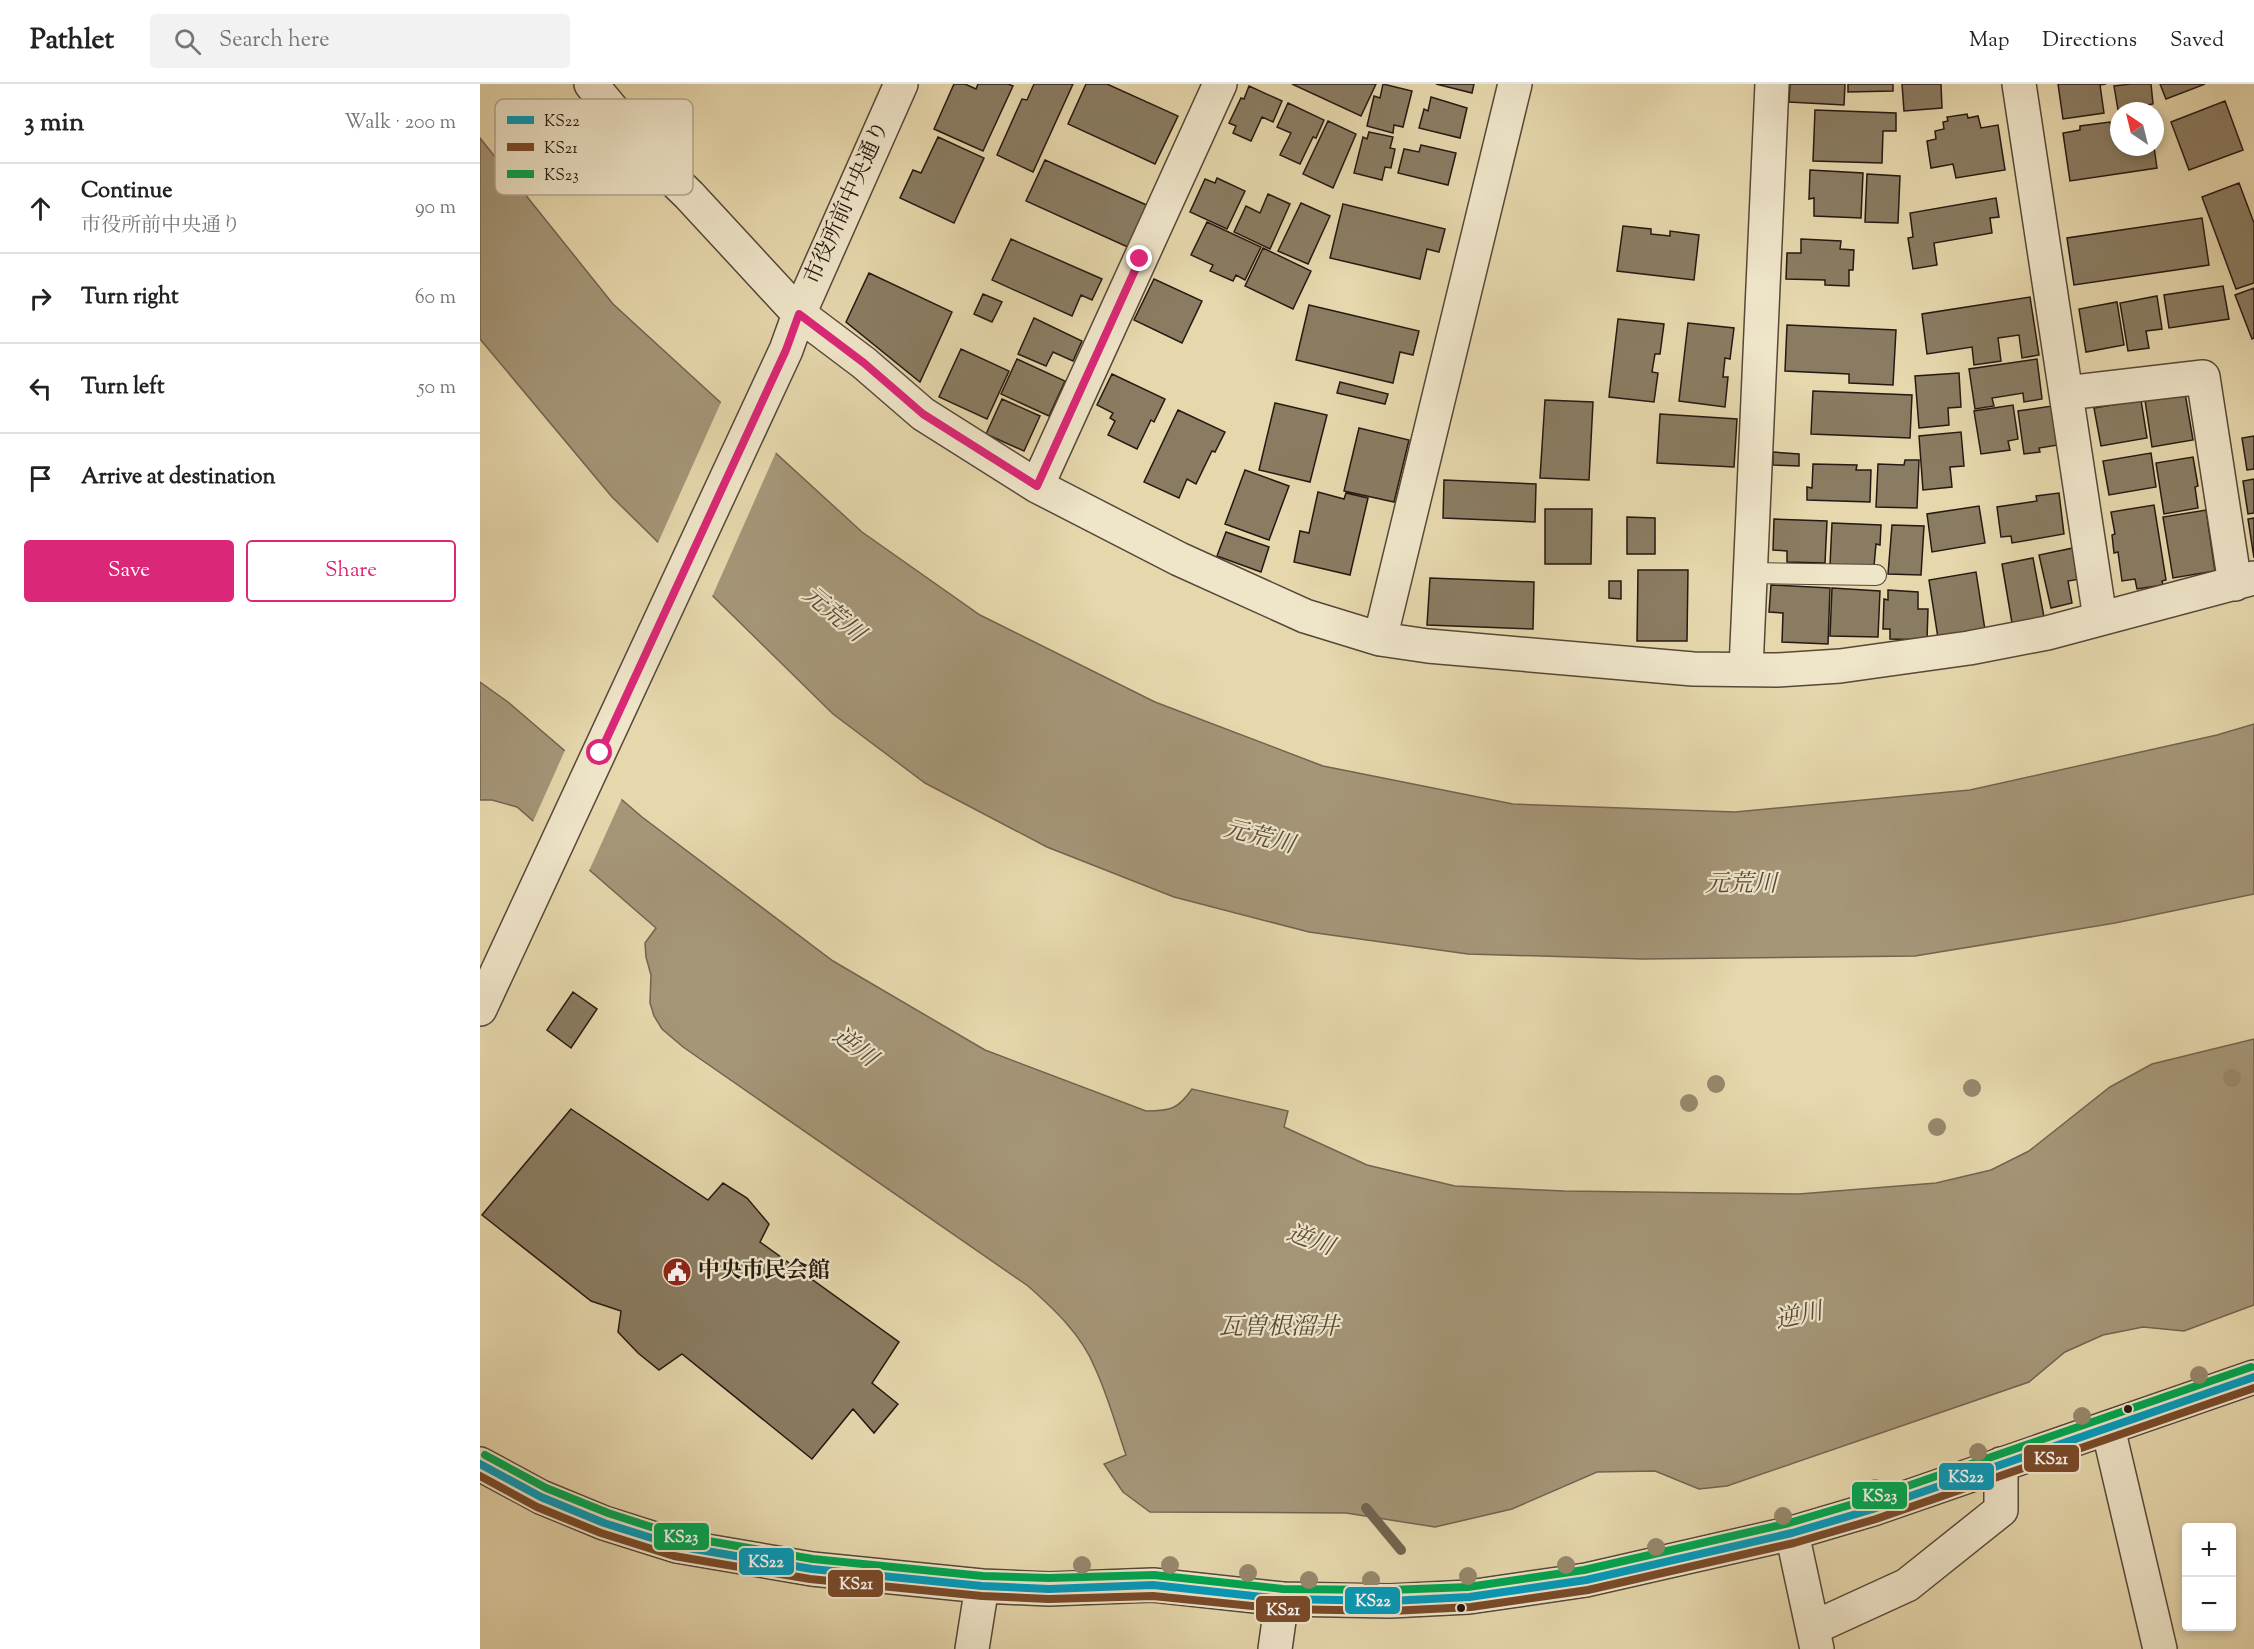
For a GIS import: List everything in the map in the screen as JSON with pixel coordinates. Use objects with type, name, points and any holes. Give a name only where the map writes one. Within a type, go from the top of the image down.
[{"type":"street","points":[[591,84],[603,99]]},
{"type":"street","name":"市役所前中央通り","points":[[480,1009],[786,350],[799,314],[901,84]]},
{"type":"street","points":[[1037,486],[1220,84]]},
{"type":"street","points":[[1380,639],[1515,84]]},
{"type":"street","points":[[1746,669],[1772,84]]},
{"type":"street","points":[[2019,84],[2100,618]]},
{"type":"street","points":[[689,195],[799,314],[864,363],[923,414],[1037,486],[1179,559],[1305,616],[1380,639],[1428,646],[1693,669],[1777,670],[1840,666],[1969,648],[2047,633],[2244,581],[2203,377],[2066,393]]},
{"type":"street","points":[[480,1464],[542,1497],[604,1523],[677,1546],[812,1569],[982,1587],[1154,1585],[1282,1599],[1390,1601],[1469,1597],[1586,1580],[1792,1533],[1873,1509],[2254,1377]]},
{"type":"street","points":[[2108,1428],[2160,1649]]},
{"type":"street","points":[[1792,1533],[1815,1639],[1907,1585],[2001,1510],[2001,1464]]},
{"type":"street","points":[[972,1649],[982,1587]]},
{"type":"street","points":[[1275,1649],[1282,1599]]},
{"type":"lane","points":[[1750,573],[1876,576]]},
{"type":"water","name":"元荒川","points":[[480,138],[495,157],[495,195],[526,195],[613,304],[862,532],[980,615],[1155,702],[1323,766],[1513,804],[1735,812],[1970,790],[2217,735],[2254,724],[2254,894],[2115,923],[1915,956],[1642,959],[1468,954],[1309,932],[1174,897],[1047,847],[925,783],[833,714],[612,497],[480,339]]},
{"type":"water","name":"瓦曽根溜井","points":[[480,682],[508,702],[642,817],[833,961],[985,1050],[1146,1111],[1168,1109],[1178,1105],[1192,1089],[1288,1111],[1284,1127],[1367,1165],[1455,1186],[1564,1191],[1799,1194],[1936,1183],[1991,1170],[2029,1151],[2110,1087],[2152,1064],[2254,1039],[2254,1305],[2184,1331],[2143,1327],[2103,1335],[2065,1352],[2029,1382],[1727,1486],[1699,1489],[1655,1471],[1597,1472],[1512,1509],[1435,1527],[1346,1513],[1150,1512],[1123,1492],[1104,1464],[1126,1455],[1104,1389],[1089,1356],[1083,1344],[1057,1313],[1028,1286],[683,1047],[662,1029],[654,1016],[650,1003],[651,975],[645,943],[656,928],[517,807],[492,800],[480,800]]},
{"type":"pier","points":[[722,400],[777,450],[711,599],[657,545]]},
{"type":"pier","points":[[566,748],[623,796],[588,873],[532,824]]},
{"type":"building","points":[[954,84],[965,84],[976,89],[978,84],[1013,86],[983,151],[934,129]]},
{"type":"building","points":[[1034,84],[1073,84],[1033,172],[997,155],[1022,99],[1027,100]]},
{"type":"building","points":[[1086,84],[1107,84],[1178,116],[1155,164],[1068,124]]},
{"type":"building","points":[[1292,84],[1376,84],[1361,116]]},
{"type":"building","points":[[1383,84],[1412,91],[1403,127],[1394,125],[1393,133],[1367,126],[1374,96],[1380,98]]},
{"type":"building","points":[[1436,84],[1474,84],[1472,93]]},
{"type":"building","points":[[1790,84],[1845,84],[1844,105],[1789,102]]},
{"type":"building","points":[[1848,84],[1893,84],[1893,91],[1848,92]]},
{"type":"building","points":[[1902,84],[1941,84],[1942,108],[1904,111]]},
{"type":"building","points":[[2058,84],[2106,84],[2100,85],[2104,113],[2063,119]]},
{"type":"building","points":[[2151,84],[2153,102],[2117,102],[2114,86]]},
{"type":"building","points":[[2160,84],[2205,84],[2166,99]]},
{"type":"building","points":[[1249,86],[1282,101],[1273,122],[1262,117],[1251,141],[1233,133],[1236,126],[1229,123]]},
{"type":"building","points":[[1431,97],[1467,108],[1460,138],[1419,128],[1424,109],[1428,111]]},
{"type":"building","points":[[2225,101],[2243,150],[2189,170],[2171,122]]},
{"type":"building","points":[[1288,103],[1324,120],[1300,164],[1280,155],[1291,133],[1277,127]]},
{"type":"building","points":[[1815,110],[1896,113],[1896,131],[1883,131],[1882,163],[1813,161]]},
{"type":"building","points":[[1967,114],[1968,118],[1978,116],[1981,128],[1998,125],[2005,170],[1956,178],[1953,164],[1931,168],[1927,141],[1936,139],[1935,131],[1944,129],[1943,122],[1948,121],[1947,117]]},
{"type":"building","points":[[1328,121],[1356,134],[1333,188],[1303,174]]},
{"type":"building","points":[[2110,122],[2110,156],[2155,156],[2157,168],[2070,181],[2063,133],[2080,130],[2080,126]]},
{"type":"building","points":[[1369,132],[1393,137],[1390,148],[1395,149],[1391,168],[1385,167],[1382,180],[1354,173],[1363,137],[1367,139]]},
{"type":"building","points":[[938,137],[984,158],[954,223],[900,198],[913,170],[921,173]]},
{"type":"building","points":[[1421,145],[1456,153],[1448,185],[1398,173],[1404,149],[1419,152]]},
{"type":"building","points":[[1045,160],[1151,207],[1132,249],[1026,201]]},
{"type":"building","points":[[1810,170],[1863,173],[1861,218],[1814,216],[1814,198],[1809,199]]},
{"type":"building","points":[[1867,174],[1900,176],[1898,223],[1865,222]]},
{"type":"building","points":[[1217,178],[1245,191],[1227,229],[1190,212],[1205,179],[1215,183]]},
{"type":"building","points":[[2239,183],[2254,223],[2254,283],[2236,289],[2202,197]]},
{"type":"building","points":[[1268,194],[1290,204],[1270,249],[1234,232],[1246,206],[1260,213]]},
{"type":"building","points":[[1996,198],[1999,217],[1990,218],[1992,233],[1934,243],[1937,265],[1913,269],[1908,238],[1913,237],[1910,213]]},
{"type":"building","points":[[1301,203],[1330,216],[1308,264],[1278,251]]},
{"type":"building","points":[[1343,204],[1445,229],[1439,252],[1427,249],[1420,279],[1330,258]]},
{"type":"building","points":[[2202,218],[2209,265],[2074,285],[2067,238]]},
{"type":"building","points":[[1207,222],[1261,247],[1245,280],[1236,275],[1233,281],[1210,271],[1213,265],[1191,255]]},
{"type":"building","points":[[1623,226],[1651,229],[1651,234],[1670,236],[1670,231],[1699,235],[1694,280],[1617,271]]},
{"type":"building","points":[[1011,239],[1102,279],[1092,300],[1081,295],[1072,316],[992,280]]},
{"type":"building","points":[[1801,239],[1841,241],[1840,249],[1854,250],[1853,270],[1849,270],[1849,286],[1825,285],[1825,280],[1786,279],[1787,253],[1801,253]]},
{"type":"building","points":[[1263,248],[1311,271],[1293,309],[1245,286]]},
{"type":"building","points":[[869,273],[952,312],[920,382],[846,322]]},
{"type":"building","points":[[1154,279],[1202,301],[1182,343],[1134,320]]},
{"type":"building","points":[[2223,286],[2229,319],[2169,328],[2164,295]]},
{"type":"building","points":[[2254,288],[2254,338],[2252,339],[2235,295]]},
{"type":"building","points":[[983,294],[1002,302],[992,322],[974,314]]},
{"type":"building","points":[[2157,296],[2162,329],[2146,331],[2149,348],[2128,351],[2120,303]]},
{"type":"building","points":[[2030,297],[2039,355],[2022,358],[2019,335],[1998,338],[2001,361],[1974,365],[1972,347],[1927,354],[1922,314]]},
{"type":"building","points":[[2117,302],[2124,345],[2086,352],[2079,309]]},
{"type":"building","points":[[1309,305],[1419,331],[1413,355],[1400,352],[1393,383],[1296,360]]},
{"type":"building","points":[[1034,318],[1082,341],[1073,361],[1053,352],[1046,366],[1018,354]]},
{"type":"building","points":[[1618,319],[1664,324],[1660,354],[1655,354],[1652,372],[1658,373],[1654,402],[1609,397]]},
{"type":"building","points":[[1688,323],[1734,328],[1730,359],[1725,358],[1723,377],[1728,377],[1725,407],[1679,401]]},
{"type":"building","points":[[1787,325],[1896,330],[1893,385],[1849,383],[1849,374],[1785,371]]},
{"type":"building","points":[[961,349],[1009,371],[987,419],[939,397]]},
{"type":"building","points":[[1017,359],[1065,381],[1049,416],[1001,394]]},
{"type":"building","points":[[2037,359],[2042,399],[2024,402],[2023,393],[1992,398],[1994,406],[1975,409],[1969,369]]},
{"type":"building","points":[[1959,373],[1961,407],[1948,408],[1949,425],[1919,428],[1915,376]]},
{"type":"building","points":[[1112,374],[1165,399],[1154,422],[1151,420],[1137,449],[1108,435],[1115,421],[1110,418],[1113,413],[1097,405]]},
{"type":"building","points":[[1340,382],[1388,394],[1385,404],[1337,393]]},
{"type":"building","points":[[1813,391],[1912,395],[1910,438],[1811,434]]},
{"type":"building","points":[[2185,393],[2193,440],[2152,447],[2145,400]]},
{"type":"building","points":[[1002,399],[1040,416],[1024,451],[986,434]]},
{"type":"building","points":[[1545,400],[1593,402],[1589,480],[1540,478]]},
{"type":"building","points":[[2141,400],[2147,438],[2101,446],[2094,408]]},
{"type":"building","points":[[1275,403],[1327,415],[1310,482],[1259,470]]},
{"type":"building","points":[[2013,405],[2018,439],[2008,441],[2010,450],[1981,454],[1974,411]]},
{"type":"building","points":[[2052,406],[2058,445],[2039,448],[2040,452],[2024,454],[2018,411]]},
{"type":"building","points":[[1178,410],[1225,432],[1215,452],[1212,451],[1196,484],[1187,479],[1179,498],[1144,482]]},
{"type":"building","points":[[1660,414],[1737,419],[1734,467],[1657,463]]},
{"type":"building","points":[[1359,428],[1409,440],[1394,502],[1344,491]]},
{"type":"building","points":[[1961,432],[1964,466],[1950,467],[1952,487],[1923,490],[1919,436]]},
{"type":"building","points":[[2254,436],[2254,469],[2247,470],[2242,438]]},
{"type":"building","points":[[1773,452],[1799,454],[1799,466],[1773,465]]},
{"type":"building","points":[[2151,453],[2156,487],[2109,495],[2103,461]]},
{"type":"building","points":[[2193,457],[2198,486],[2195,487],[2198,508],[2164,514],[2156,463]]},
{"type":"building","points":[[1905,460],[1919,460],[1917,508],[1876,507],[1878,464],[1904,465]]},
{"type":"building","points":[[1813,464],[1857,465],[1856,470],[1871,470],[1870,502],[1807,500],[1807,487],[1812,488]]},
{"type":"building","points":[[1245,470],[1289,486],[1269,540],[1225,524]]},
{"type":"building","points":[[2254,479],[2254,513],[2248,514],[2243,481]]},
{"type":"building","points":[[1444,480],[1536,484],[1535,522],[1443,518]]},
{"type":"building","points":[[1318,492],[1344,499],[1346,493],[1368,498],[1350,575],[1294,562],[1300,531],[1309,533]]},
{"type":"building","points":[[2059,493],[2064,534],[2012,543],[2011,536],[2001,537],[1997,507],[2037,501],[2036,496]]},
{"type":"building","points":[[2154,505],[2166,580],[2162,581],[2163,585],[2137,589],[2135,579],[2122,581],[2118,552],[2114,553],[2112,535],[2115,534],[2111,512]]},
{"type":"building","points":[[1979,506],[1985,543],[1932,552],[1927,514]]},
{"type":"building","points":[[1545,509],[1592,509],[1591,564],[1545,564]]},
{"type":"building","points":[[2206,510],[2215,571],[2173,578],[2163,517]]},
{"type":"building","points":[[1627,517],[1655,518],[1655,554],[1627,554]]},
{"type":"building","points":[[2254,518],[2254,558],[2248,519]]},
{"type":"building","points":[[1774,519],[1827,521],[1825,563],[1787,562],[1787,551],[1773,550]]},
{"type":"building","points":[[1832,523],[1881,525],[1880,545],[1876,544],[1874,566],[1830,565]]},
{"type":"building","points":[[1892,525],[1924,526],[1921,575],[1888,574]]},
{"type":"building","points":[[1226,532],[1269,547],[1261,572],[1217,556]]},
{"type":"building","points":[[2073,548],[2080,579],[2068,581],[2072,603],[2051,608],[2039,555]]},
{"type":"building","points":[[2033,558],[2044,617],[2012,623],[2002,564]]},
{"type":"building","points":[[1638,570],[1688,570],[1687,641],[1637,641]]},
{"type":"building","points":[[1976,572],[1985,630],[1938,638],[1929,580]]},
{"type":"building","points":[[1430,578],[1534,582],[1533,629],[1427,625]]},
{"type":"building","points":[[1609,581],[1621,581],[1621,599],[1609,598]]},
{"type":"building","points":[[1771,585],[1830,588],[1828,644],[1782,642],[1783,613],[1769,612]]},
{"type":"building","points":[[1832,588],[1880,591],[1878,637],[1830,636]]},
{"type":"building","points":[[1888,590],[1918,592],[1918,609],[1928,609],[1927,640],[1890,639],[1890,629],[1883,629],[1884,599],[1888,600]]},
{"type":"building","points":[[573,992],[597,1009],[571,1048],[547,1030]]},
{"type":"building","name":"中央市民会館","points":[[571,1109],[708,1200],[723,1183],[747,1198],[769,1224],[760,1242],[899,1342],[872,1383],[898,1404],[874,1433],[853,1409],[812,1459],[682,1354],[659,1370],[638,1353],[618,1332],[621,1311],[591,1301],[482,1215]]},
{"type":"waterway","points":[[1366,1508],[1401,1550]]},
{"type":"transit line","name":"KS23","points":[[485,1455],[546,1488],[608,1513],[679,1536],[813,1559],[983,1576],[1049,1578],[1154,1575],[1283,1589],[1390,1590],[1468,1587],[1584,1570],[1789,1523],[1870,1499],[2251,1367]]},
{"type":"transit line","name":"KS22","points":[[480,1464],[541,1497],[604,1523],[677,1546],[812,1569],[982,1586],[1049,1589],[1153,1585],[1282,1599],[1390,1601],[1469,1597],[1586,1580],[1792,1533],[1873,1509],[2254,1377]]},
{"type":"transit line","name":"KS21","points":[[480,1476],[537,1507],[601,1533],[674,1556],[810,1579],[982,1596],[1049,1599],[1153,1596],[1281,1609],[1391,1611],[1471,1607],[1588,1590],[1794,1543],[1876,1519],[2254,1388]]},
{"type":"place","name":"中央市民会館","points":[[677,1272]]},
{"type":"route","points":[[600,753],[786,350],[799,314],[864,363],[923,414],[1037,486],[1140,259]]},
{"type":"water label","name":"逆川","points":[[854,1048]]},
{"type":"water label","name":"逆川","points":[[1310,1241]]},
{"type":"water label","name":"逆川","points":[[1799,1317]]}]
